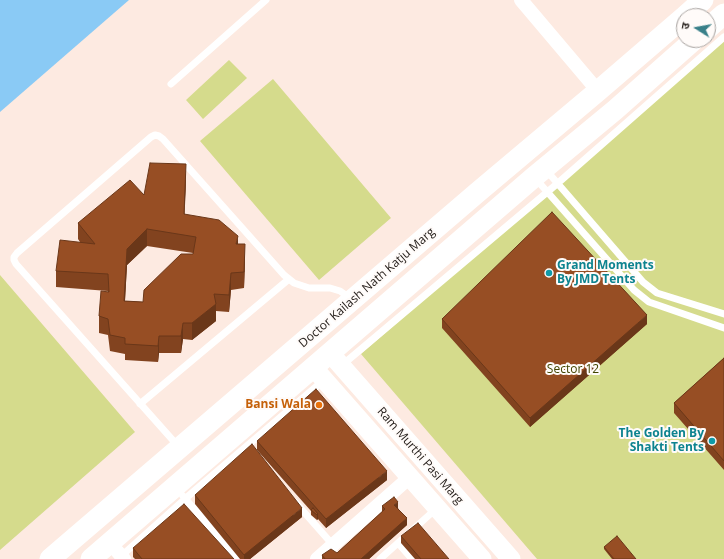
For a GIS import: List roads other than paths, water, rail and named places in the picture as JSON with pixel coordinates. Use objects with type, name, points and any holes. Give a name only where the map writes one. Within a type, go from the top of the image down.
[{"type":"main road","name":"Doctor Kailash Nath Katju Marg","points":[[694,8],[703,0]]},
{"type":"main road","points":[[716,21],[724,14]]},
{"type":"main road","name":"Doctor Kailash Nath Katju Marg","points":[[50,559],[676,23]]},
{"type":"main road","name":"Doctor Kailash Nath Katju Marg","points":[[91,559],[118,554],[181,492],[319,374],[495,211],[539,172],[615,110],[685,48]]},
{"type":"main road","points":[[478,192],[495,211]]},
{"type":"street","points":[[521,0],[598,91]]},
{"type":"street","name":"Ram Murthi Pasi Marg","points":[[335,359],[511,559]]},
{"type":"street","name":"Ram Murthi Pasi Marg","points":[[319,374],[480,558]]},
{"type":"street","points":[[317,559],[410,477]]},
{"type":"lane","points":[[171,84],[266,0]]},
{"type":"lane","points":[[335,359],[547,193],[724,37]]},
{"type":"lane","points":[[180,448],[14,260],[17,253],[151,137],[155,135],[163,139],[284,275],[294,283],[309,288],[330,288],[340,291],[353,300]]},
{"type":"lane","points":[[539,172],[558,183],[642,282],[657,293],[724,314]]},
{"type":"lane","points":[[539,172],[547,193],[634,290],[650,302],[724,328]]},
{"type":"lane","points":[[140,404],[289,279]]},
{"type":"lane","points":[[241,441],[252,453]]},
{"type":"lane","points":[[181,492],[238,559]]},
{"type":"lane","points":[[292,499],[333,545]]},
{"type":"lane","points":[[380,559],[437,508]]},
{"type":"lane","points":[[398,543],[412,559]]},
{"type":"water","points":[[0,0],[129,0],[0,112]]},
{"type":"place","name":"Grand Moments By JMD Tents","points":[[549,273]]},
{"type":"place","name":"Bansi Wala","points":[[319,405]]},
{"type":"place","name":"The Golden By Shakti Tents","points":[[712,441]]},
{"type":"park label","name":"Sector 12","points":[[573,370]]}]
